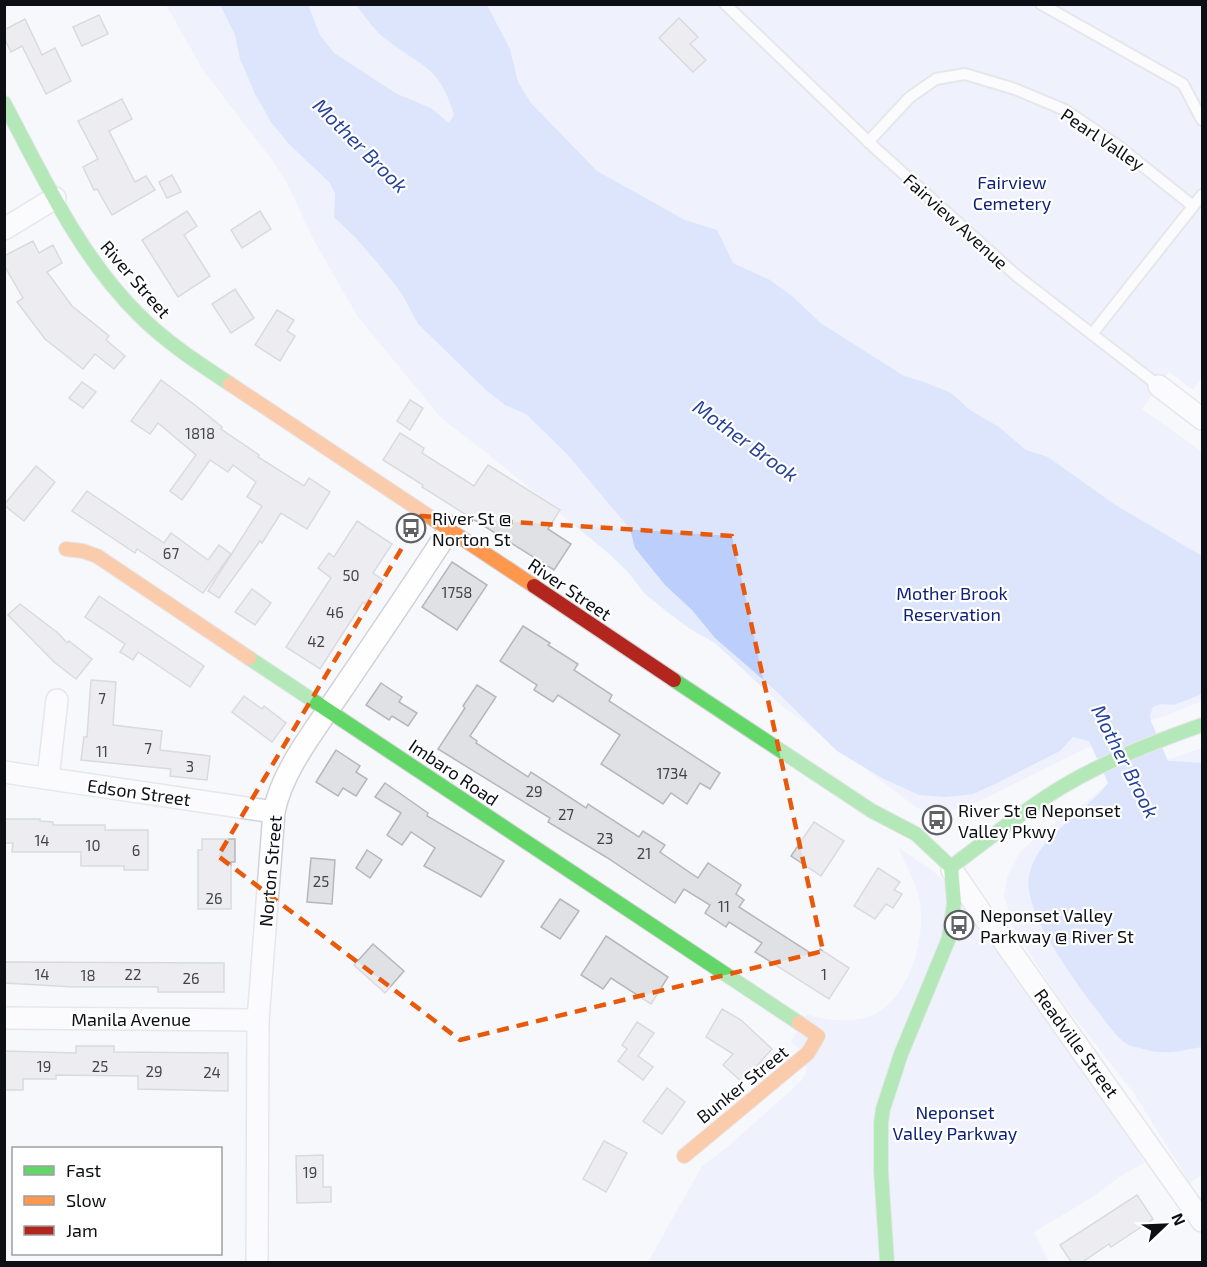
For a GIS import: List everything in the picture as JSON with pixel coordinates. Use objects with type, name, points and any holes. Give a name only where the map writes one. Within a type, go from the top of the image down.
[{"type":"street","name":"River Street","points":[[4,103],[55,198],[95,263],[137,313],[158,333],[201,365],[872,811],[916,834],[951,867]]},
{"type":"street","points":[[4,229],[55,198]]},
{"type":"street","name":"Fairview Avenue","points":[[1159,386],[1203,419]]},
{"type":"street","name":"Norton Street","points":[[257,1263],[258,1020],[274,812],[278,795],[285,778],[328,711],[449,530]]},
{"type":"street","name":"Imbaro Road","points":[[66,549],[97,556],[818,1036]]},
{"type":"street","points":[[48,778],[57,700]]},
{"type":"street","points":[[887,1263],[882,1171],[883,1109],[901,1054],[949,938],[954,900],[951,867],[1038,804],[1092,771],[1117,757],[1167,736],[1203,725]]},
{"type":"street","name":"Edson Street","points":[[4,772],[274,812]]},
{"type":"street","name":"Readville Street","points":[[951,867],[986,920],[993,926],[1203,1221]]},
{"type":"street","name":"Manila Avenue","points":[[4,1018],[258,1020]]},
{"type":"street","name":"Bunker Street","points":[[684,1156],[808,1053],[818,1036]]},
{"type":"lane","name":"Fairview Avenue","points":[[725,4],[868,142],[1017,276],[1159,386]]},
{"type":"lane","points":[[1041,4],[1183,84],[1203,120]]},
{"type":"lane","name":"Pearl Valley","points":[[868,142],[910,97],[936,79],[965,74],[1015,90],[1065,111],[1118,146],[1193,206]]},
{"type":"lane","points":[[1092,334],[1203,195]]},
{"type":"highlighted area","points":[[421,516],[732,536],[823,951],[460,1040],[218,856]]},
{"type":"green space","name":"Mother Brook Reservation","points":[[166,5],[1202,5],[1202,377],[1193,390],[1169,372],[1139,413],[1142,409],[1202,452],[1202,701],[1163,717],[1138,723],[969,806],[943,811],[917,808],[781,705],[715,643],[690,629],[645,594],[627,571],[608,553],[442,419],[358,317],[313,239],[288,185],[272,160],[203,70]]},
{"type":"green space","points":[[1202,748],[1202,1174],[1190,1183],[1133,1092],[1060,999],[1017,935],[1004,897],[1007,877],[1019,853],[1043,830],[1075,811],[1104,787],[1134,771]]},
{"type":"green space","name":"Neponset Valley Parkway","points":[[898,847],[954,888],[1112,1111],[1145,1163],[1122,1175],[1091,1198],[1034,1232],[1049,1262],[648,1262],[702,1166],[731,1144],[802,1080],[807,1071],[801,1050],[791,1042],[807,1014],[839,1020],[856,1020],[871,1016],[895,997],[904,983],[917,951],[921,918],[917,889]]},
{"type":"water","name":"Mother Brook Reservation","points":[[220,5],[308,5],[320,35],[334,53],[397,94],[431,108],[449,123],[454,115],[449,99],[436,77],[383,36],[370,24],[356,5],[487,5],[510,49],[518,82],[531,103],[597,171],[685,220],[717,230],[733,263],[770,280],[792,296],[822,324],[904,376],[951,393],[970,410],[999,427],[1026,450],[1048,457],[1114,504],[1202,556],[1202,694],[1174,705],[1161,704],[1153,707],[1150,715],[1168,761],[1202,763],[1202,1047],[1156,1052],[1131,1046],[1123,1041],[1108,1025],[1066,967],[1034,909],[1029,891],[1029,876],[1041,849],[1108,783],[1089,741],[1073,737],[1060,751],[995,784],[973,794],[946,797],[919,795],[884,779],[837,751],[776,691],[715,638],[692,610],[665,585],[635,548],[630,529],[567,454],[526,414],[505,405],[486,390],[418,324],[402,294],[385,272],[356,238],[334,217],[335,193],[330,183],[289,144],[271,122],[255,94],[240,59],[235,35]]},
{"type":"building","points":[[99,15],[108,34],[82,46],[73,27]]},
{"type":"building","points":[[679,18],[698,37],[690,44],[706,60],[693,72],[659,38]]},
{"type":"building","points":[[25,19],[42,55],[55,48],[71,81],[46,94],[22,46],[11,52],[4,38],[4,30]]},
{"type":"building","points":[[122,99],[132,119],[109,131],[135,182],[146,176],[155,190],[112,215],[97,189],[94,190],[83,167],[98,159],[78,121]]},
{"type":"building","points":[[172,175],[181,192],[167,198],[159,182]]},
{"type":"building","points":[[187,211],[197,226],[184,235],[210,276],[178,297],[142,240]]},
{"type":"building","points":[[260,211],[271,229],[242,248],[231,230]]},
{"type":"building","points":[[33,241],[39,253],[53,245],[62,263],[47,272],[72,306],[109,336],[106,340],[125,356],[114,369],[95,354],[83,369],[45,339],[17,302],[23,298],[4,265],[4,256]]},
{"type":"building","points":[[235,289],[254,318],[231,333],[212,304]]},
{"type":"building","points":[[277,310],[294,320],[287,331],[295,336],[280,361],[255,345]]},
{"type":"building","points":[[161,380],[222,427],[221,429],[259,455],[258,457],[304,486],[309,478],[330,492],[307,529],[281,513],[262,543],[260,541],[219,598],[208,591],[262,506],[247,497],[256,482],[233,465],[228,472],[210,460],[182,500],[170,491],[196,455],[158,423],[150,434],[131,421]]},
{"type":"building","points":[[82,382],[96,392],[83,408],[69,398]]},
{"type":"building","points":[[410,400],[423,408],[410,430],[397,421]]},
{"type":"building","points":[[400,433],[424,448],[422,453],[474,486],[488,465],[560,510],[548,529],[571,544],[554,570],[383,460]]},
{"type":"building","points":[[36,466],[55,482],[24,521],[4,505]]},
{"type":"building","points":[[87,491],[164,543],[171,533],[208,560],[219,545],[231,554],[203,593],[137,549],[135,553],[72,511]]},
{"type":"building","points":[[357,521],[392,544],[373,573],[383,580],[365,604],[363,602],[320,669],[286,647],[331,578],[318,568],[329,553],[334,557]]},
{"type":"building","points":[[452,562],[487,585],[457,630],[422,607]]},
{"type":"building","points":[[252,589],[271,603],[255,625],[235,612]]},
{"type":"building","points":[[99,596],[204,666],[190,687],[138,652],[133,660],[120,652],[125,644],[85,617]]},
{"type":"building","points":[[20,604],[58,633],[67,643],[69,641],[92,659],[76,679],[54,662],[8,615]]},
{"type":"building","points":[[523,626],[578,664],[574,670],[612,695],[609,701],[720,773],[710,789],[700,783],[687,804],[671,793],[663,804],[601,764],[620,735],[558,695],[553,702],[534,690],[537,685],[500,661]]},
{"type":"building","points":[[91,680],[116,682],[113,725],[162,731],[160,750],[210,756],[207,780],[170,776],[171,769],[81,760],[84,737],[87,737]]},
{"type":"building","points":[[381,683],[402,697],[399,702],[417,713],[408,726],[392,716],[389,720],[366,705]]},
{"type":"building","points":[[477,685],[496,697],[470,736],[477,741],[476,743],[528,777],[531,772],[586,808],[588,804],[639,837],[643,831],[665,845],[660,852],[698,878],[708,863],[741,885],[736,894],[744,900],[739,907],[815,956],[820,949],[849,968],[829,999],[755,952],[762,943],[729,922],[726,927],[705,913],[710,905],[684,889],[675,903],[548,822],[550,818],[438,749]]},
{"type":"building","points":[[244,696],[262,709],[264,706],[286,723],[272,742],[232,712]]},
{"type":"building","points":[[336,750],[360,766],[356,772],[367,779],[356,796],[343,788],[338,796],[316,782]]},
{"type":"building","points":[[385,783],[428,813],[427,816],[504,861],[481,897],[424,866],[435,848],[411,832],[402,845],[387,835],[401,813],[375,797]]},
{"type":"building","points":[[4,819],[40,819],[40,821],[53,822],[53,825],[105,825],[105,830],[148,830],[148,870],[124,870],[124,866],[81,866],[81,852],[12,852],[13,843],[4,843]]},
{"type":"building","points":[[814,822],[844,841],[821,876],[791,856]]},
{"type":"building","points":[[202,839],[235,839],[235,862],[231,862],[231,909],[198,909],[198,850],[202,850]]},
{"type":"building","points":[[367,850],[382,860],[370,878],[356,868]]},
{"type":"building","points":[[311,858],[335,860],[332,904],[307,902]]},
{"type":"building","points":[[878,868],[900,882],[894,890],[902,894],[893,908],[886,904],[875,919],[854,906]]},
{"type":"building","points":[[560,899],[579,911],[560,939],[541,927]]},
{"type":"building","points":[[606,936],[668,977],[651,1004],[611,978],[603,989],[581,975]]},
{"type":"building","points":[[373,944],[404,971],[385,993],[354,965]]},
{"type":"building","points":[[4,962],[224,963],[224,992],[158,992],[158,987],[74,987],[4,983]]},
{"type":"building","points":[[722,1009],[741,1020],[772,1049],[742,1082],[723,1065],[733,1054],[706,1037]]},
{"type":"building","points":[[637,1022],[654,1033],[638,1056],[653,1067],[643,1080],[618,1061],[627,1049],[622,1045]]},
{"type":"building","points":[[76,1046],[114,1046],[114,1052],[228,1053],[228,1091],[138,1089],[138,1076],[56,1075],[56,1079],[23,1079],[23,1090],[4,1090],[4,1051],[76,1053]]},
{"type":"building","points":[[667,1088],[685,1102],[662,1134],[643,1121]]},
{"type":"building","points":[[604,1141],[627,1153],[606,1192],[583,1179]]},
{"type":"building","points":[[323,1155],[323,1187],[331,1187],[331,1202],[297,1203],[296,1156]]},
{"type":"building","points":[[1137,1195],[1153,1219],[1111,1247],[1109,1244],[1081,1263],[1072,1263],[1060,1245]]},
{"type":"traffic: fast","points":[[4,103],[48,187],[80,241],[118,292],[160,334],[230,384]]},
{"type":"traffic: fast","points":[[249,658],[799,1023]]},
{"type":"traffic: fast","points":[[674,680],[872,811],[916,834],[951,867]]},
{"type":"traffic: fast","points":[[951,867],[1022,813],[1067,784],[1133,751],[1202,725]]},
{"type":"traffic: fast","points":[[887,1262],[881,1171],[883,1109],[901,1054],[949,938],[954,903],[951,867]]},
{"type":"traffic: slow","points":[[230,384],[534,586]]},
{"type":"traffic: slow","points":[[66,549],[97,556],[249,658]]},
{"type":"traffic: slow","points":[[684,1156],[808,1053],[818,1036],[799,1023]]},
{"type":"traffic: jam","points":[[534,586],[674,680]]},
{"type":"place","name":"River St @ Norton St","points":[[411,528]]},
{"type":"place","name":"River St @ Neponset Valley Pkwy","points":[[937,820]]},
{"type":"place","name":"Neponset Valley Parkway @ River St","points":[[959,925]]},
{"type":"water label","name":"Mother Brook","points":[[361,145]]},
{"type":"water label","name":"Mother Brook","points":[[746,440]]},
{"type":"water label","name":"Mother Brook","points":[[1126,761]]},
{"type":"park label","name":"Fairview Cemetery","points":[[1012,192]]}]
